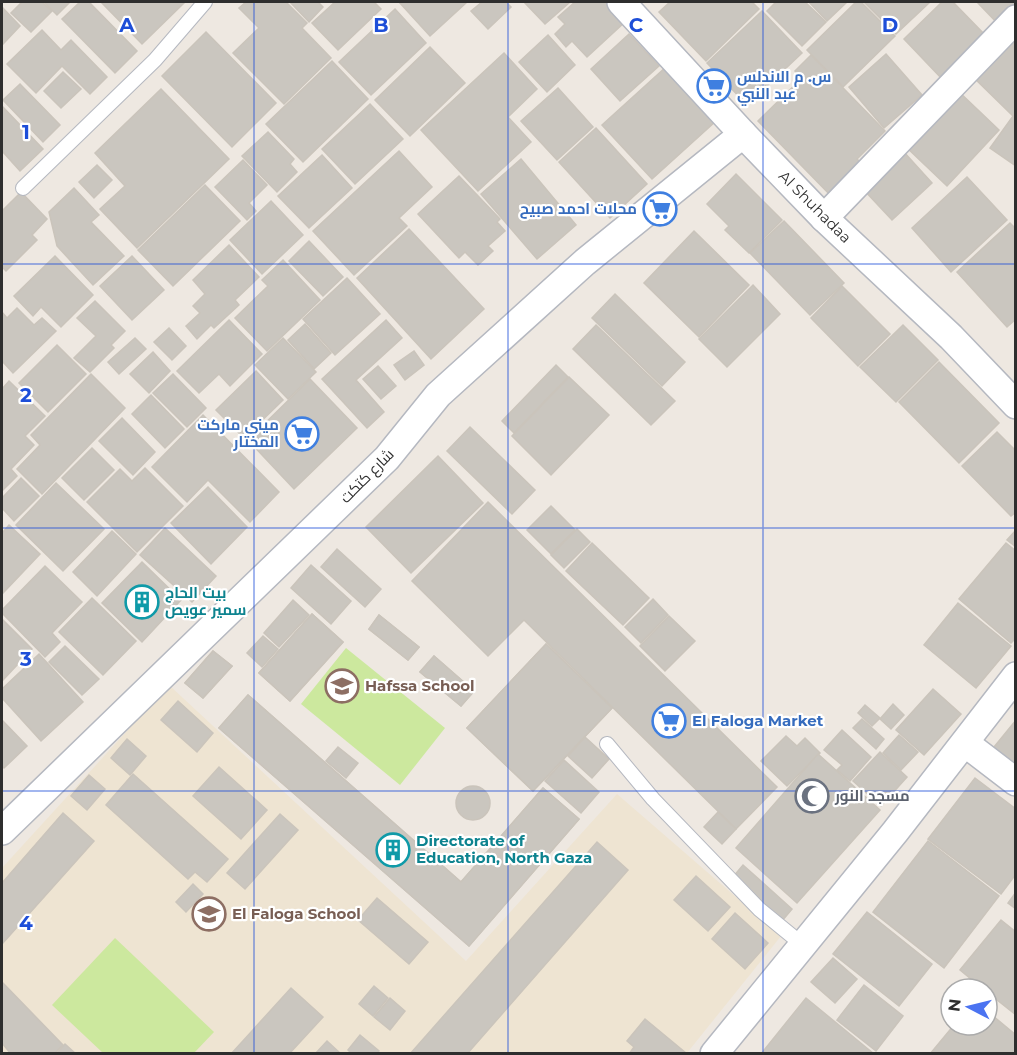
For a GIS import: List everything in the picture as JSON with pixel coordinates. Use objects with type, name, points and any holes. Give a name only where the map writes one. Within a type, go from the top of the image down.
[{"type":"street","name":"Al Shuhadaa","points":[[621,2],[824,218],[951,338],[1016,405]]},
{"type":"street","points":[[824,218],[1016,20]]},
{"type":"street","name":"شارع كتكت","points":[[2,831],[387,458],[438,395],[585,262],[743,134]]},
{"type":"street","points":[[714,1053],[895,832],[1016,676]]},
{"type":"street","points":[[965,743],[1016,782]]},
{"type":"lane","points":[[23,188],[154,60],[205,2]]},
{"type":"lane","points":[[607,744],[653,799],[759,909],[803,945]]},
{"type":"shaded area","name":"El Faloga School","points":[[169,685],[466,961],[617,794],[781,936],[687,1053],[2,1053],[2,868]]},
{"type":"green space","points":[[346,648],[445,728],[400,785],[301,704]]},
{"type":"green space","points":[[115,938],[214,1032],[194,1053],[103,1053],[52,1005]]},
{"type":"building","points":[[22,2],[42,2],[52,11],[31,32],[11,13]]},
{"type":"building","points":[[44,2],[70,2],[57,15]]},
{"type":"building","points":[[80,2],[89,2],[137,51],[115,73],[62,19]]},
{"type":"building","points":[[101,2],[185,2],[142,44]]},
{"type":"building","points":[[246,2],[286,2],[307,23],[302,28],[331,58],[284,104],[233,53],[259,28],[239,8]]},
{"type":"building","points":[[290,2],[318,2],[323,7],[309,22]]},
{"type":"building","points":[[335,2],[374,2],[381,9],[338,50],[312,23]]},
{"type":"building","points":[[399,2],[467,2],[430,36]]},
{"type":"building","points":[[482,2],[506,2],[511,7],[488,29],[471,11]]},
{"type":"building","points":[[524,2],[570,2],[545,24]]},
{"type":"building","points":[[575,2],[607,2],[626,21],[587,57],[572,41],[566,47],[555,34],[565,24],[558,17]]},
{"type":"building","points":[[670,2],[752,2],[759,9],[706,61],[659,12]]},
{"type":"building","points":[[776,2],[805,2],[826,22],[802,46],[767,11]]},
{"type":"building","points":[[809,2],[847,2],[827,21]]},
{"type":"building","points":[[856,2],[861,2],[895,36],[843,87],[807,50]]},
{"type":"building","points":[[864,2],[930,2],[896,34]]},
{"type":"building","points":[[942,2],[953,2],[987,37],[943,80],[904,39]]},
{"type":"building","points":[[977,2],[1016,2],[1016,13],[1001,27]]},
{"type":"building","points":[[2,7],[20,26],[2,45]]},
{"type":"building","points":[[395,9],[426,43],[371,95],[339,62]]},
{"type":"building","points":[[762,11],[802,53],[747,105],[707,63]]},
{"type":"building","points":[[1016,27],[1016,117],[1015,118],[969,73]]},
{"type":"building","points":[[42,30],[61,50],[71,40],[107,77],[90,94],[62,66],[36,93],[7,64]]},
{"type":"building","points":[[206,32],[276,103],[232,147],[162,76]]},
{"type":"building","points":[[629,34],[659,66],[620,101],[591,69]]},
{"type":"building","points":[[548,35],[575,65],[547,92],[519,62]]},
{"type":"building","points":[[430,47],[465,83],[410,136],[375,100]]},
{"type":"building","points":[[504,53],[537,89],[508,117],[531,142],[478,191],[421,130]]},
{"type":"building","points":[[886,54],[922,95],[884,128],[849,87]]},
{"type":"building","points":[[811,55],[885,131],[857,159],[867,169],[835,200],[758,121],[802,78],[795,71]]},
{"type":"building","points":[[332,61],[368,99],[303,162],[266,124]]},
{"type":"building","points":[[667,66],[716,121],[652,179],[602,125]]},
{"type":"building","points":[[63,72],[81,89],[61,108],[44,91]]},
{"type":"building","points":[[20,84],[60,125],[43,142],[3,100]]},
{"type":"building","points":[[558,88],[593,127],[557,160],[521,121]]},
{"type":"building","points":[[161,89],[229,159],[137,248],[100,209],[125,186],[95,153]]},
{"type":"building","points":[[956,89],[999,130],[947,186],[904,145]]},
{"type":"building","points":[[370,104],[403,139],[355,184],[322,149]]},
{"type":"building","points":[[2,106],[43,149],[20,171],[2,151]]},
{"type":"building","points":[[1013,116],[1016,118],[1016,166],[990,148]]},
{"type":"building","points":[[596,128],[647,184],[610,218],[559,162]]},
{"type":"building","points":[[268,132],[294,159],[290,164],[297,172],[277,192],[242,156]]},
{"type":"building","points":[[399,151],[432,187],[399,218],[407,226],[354,275],[313,231]]},
{"type":"building","points":[[903,151],[932,183],[892,220],[863,189]]},
{"type":"building","points":[[322,155],[352,188],[309,228],[278,196]]},
{"type":"building","points":[[521,159],[576,225],[537,259],[481,194]]},
{"type":"building","points":[[243,160],[267,185],[249,203],[256,211],[247,220],[215,187]]},
{"type":"building","points":[[97,165],[112,180],[94,198],[79,182]]},
{"type":"building","points":[[736,174],[782,220],[749,253],[725,230],[729,226],[707,204]]},
{"type":"building","points":[[459,176],[500,219],[497,222],[505,231],[488,246],[493,251],[478,265],[465,252],[459,258],[418,214]]},
{"type":"building","points":[[967,177],[1007,220],[951,272],[912,228]]},
{"type":"building","points":[[205,185],[240,221],[173,286],[138,250]]},
{"type":"building","points":[[74,188],[99,215],[91,222],[124,256],[93,285],[57,246],[49,212]]},
{"type":"building","points":[[21,192],[47,219],[32,235],[37,240],[6,271],[2,267],[2,211]]},
{"type":"building","points":[[271,201],[303,235],[262,274],[230,240]]},
{"type":"building","points":[[784,221],[844,283],[810,315],[750,253]]},
{"type":"building","points":[[1010,223],[1016,229],[1016,319],[1007,327],[957,272]]},
{"type":"building","points":[[409,229],[484,309],[431,359],[357,278]]},
{"type":"building","points":[[694,231],[749,285],[699,337],[644,283]]},
{"type":"building","points":[[309,241],[343,277],[323,296],[289,261]]},
{"type":"building","points":[[229,245],[259,277],[235,300],[239,305],[214,328],[211,325],[197,339],[186,326],[200,313],[193,306],[205,294],[193,280]]},
{"type":"building","points":[[55,256],[93,295],[61,327],[41,307],[33,316],[14,296]]},
{"type":"building","points":[[132,256],[164,290],[132,320],[100,286]]},
{"type":"building","points":[[283,260],[320,300],[267,351],[235,318],[268,286],[262,280]]},
{"type":"building","points":[[347,278],[380,314],[335,355],[303,319]]},
{"type":"building","points":[[753,285],[780,314],[727,367],[699,339]]},
{"type":"building","points":[[842,286],[890,334],[858,366],[811,318]]},
{"type":"building","points":[[615,294],[685,362],[662,386],[592,318]]},
{"type":"building","points":[[95,301],[125,331],[111,345],[114,348],[90,372],[74,358],[96,336],[77,318]]},
{"type":"building","points":[[17,308],[34,325],[42,318],[56,331],[13,373],[2,361],[2,312],[7,318]]},
{"type":"building","points":[[229,320],[262,354],[230,386],[219,374],[199,393],[177,371]]},
{"type":"building","points":[[386,320],[402,338],[356,380],[384,412],[367,428],[322,379]]},
{"type":"building","points":[[305,324],[331,353],[314,369],[288,340]]},
{"type":"building","points":[[596,325],[675,401],[651,425],[573,349]]},
{"type":"building","points":[[903,325],[938,360],[896,402],[860,367]]},
{"type":"building","points":[[169,328],[186,346],[172,360],[154,342]]},
{"type":"building","points":[[135,338],[146,349],[119,374],[108,362]]},
{"type":"building","points":[[283,338],[316,372],[288,399],[255,365]]},
{"type":"building","points":[[57,345],[86,374],[48,412],[19,383]]},
{"type":"building","points":[[414,351],[424,365],[405,380],[394,365]]},
{"type":"building","points":[[153,352],[170,371],[149,393],[130,374]]},
{"type":"building","points":[[939,362],[999,423],[959,463],[899,402]]},
{"type":"building","points":[[556,365],[568,377],[514,433],[502,421]]},
{"type":"building","points":[[378,366],[396,386],[381,399],[363,379]]},
{"type":"building","points":[[256,371],[283,400],[244,438],[216,410]]},
{"type":"building","points":[[91,374],[125,408],[42,494],[17,469],[40,445],[31,435]]},
{"type":"building","points":[[173,374],[206,408],[187,427],[153,393]]},
{"type":"building","points":[[569,377],[609,415],[551,475],[512,436]]},
{"type":"building","name":"ميني ماركت المختار","points":[[310,379],[357,428],[294,489],[248,440]]},
{"type":"building","points":[[9,381],[45,416],[25,436],[34,445],[11,469],[17,476],[2,491],[2,389]]},
{"type":"building","points":[[151,395],[184,429],[165,448],[132,414]]},
{"type":"building","points":[[203,415],[279,492],[250,522],[208,480],[187,502],[152,467]]},
{"type":"building","points":[[122,418],[155,452],[133,475],[99,441]]},
{"type":"building","points":[[470,427],[535,490],[512,514],[447,451]]},
{"type":"building","points":[[997,432],[1016,451],[1016,512],[1011,516],[962,466]]},
{"type":"building","points":[[92,448],[114,470],[84,500],[62,478]]},
{"type":"building","points":[[438,456],[483,503],[411,573],[366,527]]},
{"type":"building","points":[[145,468],[183,506],[137,552],[87,502],[120,469],[132,481]]},
{"type":"building","points":[[21,478],[39,496],[14,521],[2,508],[2,498]]},
{"type":"building","points":[[56,483],[104,529],[63,571],[16,525]]},
{"type":"building","points":[[208,487],[247,527],[211,564],[171,523]]},
{"type":"building","name":"El Faloga Market","points":[[488,502],[777,787],[736,829],[524,620],[488,656],[412,581]]},
{"type":"building","points":[[551,506],[575,530],[551,554],[527,530]]},
{"type":"building","points":[[9,525],[40,554],[2,594],[2,533]]},
{"type":"building","points":[[165,528],[216,576],[192,602],[140,555]]},
{"type":"building","points":[[577,529],[590,542],[564,568],[551,555]]},
{"type":"building","points":[[1016,530],[1016,547],[1007,540]]},
{"type":"building","points":[[112,531],[136,554],[97,596],[73,572]]},
{"type":"building","points":[[592,543],[649,598],[623,625],[566,571]]},
{"type":"building","points":[[1006,543],[1016,551],[1016,638],[1011,643],[959,599]]},
{"type":"building","points":[[337,549],[381,589],[365,607],[321,567]]},
{"type":"building","name":"بيت الحاج سمير عويص","points":[[142,562],[181,600],[142,642],[102,603]]},
{"type":"building","points":[[311,565],[351,601],[331,624],[291,588]]},
{"type":"building","points":[[45,566],[82,602],[52,633],[60,642],[45,657],[2,613],[2,610]]},
{"type":"building","points":[[92,598],[136,641],[103,675],[59,632]]},
{"type":"building","points":[[653,599],[668,615],[641,643],[625,627]]},
{"type":"building","points":[[293,600],[309,615],[279,647],[264,633]]},
{"type":"building","points":[[958,603],[1011,646],[976,688],[924,645]]},
{"type":"building","points":[[312,614],[343,642],[290,701],[259,673]]},
{"type":"building","points":[[312,614],[343,642],[290,701],[259,673]]},
{"type":"building","points":[[379,615],[419,647],[408,660],[369,629]]},
{"type":"building","points":[[379,615],[419,647],[408,660],[369,629]]},
{"type":"building","points":[[669,616],[695,641],[665,671],[640,646]]},
{"type":"building","points":[[2,619],[32,649],[2,681]]},
{"type":"building","points":[[263,636],[278,649],[262,667],[247,653]]},
{"type":"building","name":"Directorate of Education, North Gaza","points":[[546,644],[612,708],[533,791],[467,728]]},
{"type":"building","name":"Directorate of Education, North Gaza","points":[[546,644],[612,708],[533,791],[467,728]]},
{"type":"building","points":[[65,646],[99,679],[82,695],[49,662]]},
{"type":"building","points":[[213,651],[232,666],[203,698],[185,683]]},
{"type":"building","points":[[213,651],[232,666],[203,698],[185,683]]},
{"type":"building","points":[[39,654],[83,702],[41,741],[2,698],[2,689]]},
{"type":"building","points":[[434,656],[474,691],[461,706],[420,672]]},
{"type":"building","points":[[434,656],[474,691],[461,706],[420,672]]},
{"type":"building","points":[[933,689],[961,714],[924,755],[896,730]]},
{"type":"building","name":"Directorate of Education, North Gaza","points":[[248,695],[461,882],[543,788],[579,819],[469,946],[219,728]]},
{"type":"building","name":"Directorate of Education, North Gaza","points":[[248,695],[461,882],[543,788],[579,819],[469,946],[219,728]]},
{"type":"building","points":[[178,701],[213,733],[197,752],[161,720]]},
{"type":"building","points":[[893,704],[904,715],[891,729],[880,719]]},
{"type":"building","points":[[865,705],[880,718],[872,726],[858,713]]},
{"type":"building","points":[[862,719],[884,739],[876,749],[853,728]]},
{"type":"building","points":[[2,720],[27,746],[4,768],[2,766]]},
{"type":"building","points":[[1016,720],[1016,773],[990,752]]},
{"type":"building","points":[[842,730],[871,757],[850,781],[837,770],[842,765],[824,750]]},
{"type":"building","points":[[899,735],[918,752],[901,770],[883,753]]},
{"type":"building","points":[[786,736],[797,746],[805,738],[820,753],[787,786],[761,761]]},
{"type":"building","points":[[585,737],[609,759],[592,778],[568,756]]},
{"type":"building","points":[[127,739],[146,756],[130,775],[111,758]]},
{"type":"building","points":[[338,747],[358,763],[346,778],[326,761]]},
{"type":"building","points":[[880,752],[907,777],[881,806],[853,781]]},
{"type":"building","points":[[818,754],[880,810],[797,903],[736,848]]},
{"type":"building","points":[[564,760],[599,792],[581,813],[545,781]]},
{"type":"building","points":[[219,767],[267,810],[241,839],[193,796]]},
{"type":"building","points":[[133,774],[228,859],[207,882],[195,872],[188,879],[106,805]]},
{"type":"building","points":[[89,775],[105,789],[87,810],[71,796]]},
{"type":"building","points":[[975,778],[1016,809],[1016,874],[1001,894],[928,839]]},
{"type":"building","points":[[473,786],[485,791],[490,803],[485,815],[473,820],[461,815],[456,803],[461,791]]},
{"type":"building","points":[[718,812],[736,829],[722,844],[704,827]]},
{"type":"building","points":[[63,813],[94,841],[2,944],[2,883]]},
{"type":"building","points":[[280,814],[298,830],[245,889],[227,873]]},
{"type":"building","points":[[928,841],[999,896],[944,968],[873,912]]},
{"type":"building","points":[[597,842],[628,870],[467,1054],[410,1054]]},
{"type":"building","points":[[743,865],[792,909],[782,921],[733,877]]},
{"type":"building","points":[[696,876],[730,907],[708,931],[674,900]]},
{"type":"building","points":[[193,884],[203,894],[186,912],[176,902]]},
{"type":"building","points":[[1016,892],[1016,909],[1008,903]]},
{"type":"building","points":[[377,898],[428,942],[409,964],[358,920]]},
{"type":"building","points":[[867,912],[932,964],[899,1006],[833,954]]},
{"type":"building","points":[[735,913],[768,943],[745,969],[712,939]]},
{"type":"building","points":[[1001,920],[1016,932],[1016,1015],[999,1002],[999,977],[968,977],[960,970]]},
{"type":"building","points":[[833,958],[857,979],[835,1003],[811,982]]},
{"type":"building","points":[[2,982],[63,1045],[54,1054],[11,1054],[2,1043]]},
{"type":"building","points":[[864,985],[903,1016],[876,1051],[837,1020]]},
{"type":"building","points":[[374,986],[388,998],[373,1016],[359,1004]]},
{"type":"building","points":[[291,988],[323,1017],[289,1054],[231,1054]]},
{"type":"building","points":[[390,998],[405,1011],[390,1030],[374,1017]]},
{"type":"building","points":[[806,998],[874,1054],[761,1054]]},
{"type":"building","points":[[645,1019],[686,1053],[629,1054],[634,1047],[627,1041]]},
{"type":"building","points":[[999,1021],[1016,1035],[1016,1054],[930,1054],[944,1037],[999,1037]]},
{"type":"building","points":[[360,1035],[379,1051],[377,1054],[352,1054],[348,1050]]},
{"type":"building","points":[[327,1041],[341,1054],[315,1054]]},
{"type":"building","points":[[65,1044],[76,1054],[56,1054]]},
{"type":"place","name":"س. م الاندلس عبد النبي","points":[[714,86]]},
{"type":"place","name":"محلات احمد صبيح","points":[[660,209]]},
{"type":"place","name":"ميني ماركت المختار","points":[[302,434]]},
{"type":"place","name":"بيت الحاج سمير عويص","points":[[142,602]]},
{"type":"place","name":"Hafssa School","points":[[342,686]]},
{"type":"place","name":"El Faloga Market","points":[[669,721]]},
{"type":"place","name":"مسجد النور","points":[[812,796]]},
{"type":"place","name":"Directorate of Education, North Gaza","points":[[393,850]]},
{"type":"place","name":"El Faloga School","points":[[209,914]]}]
